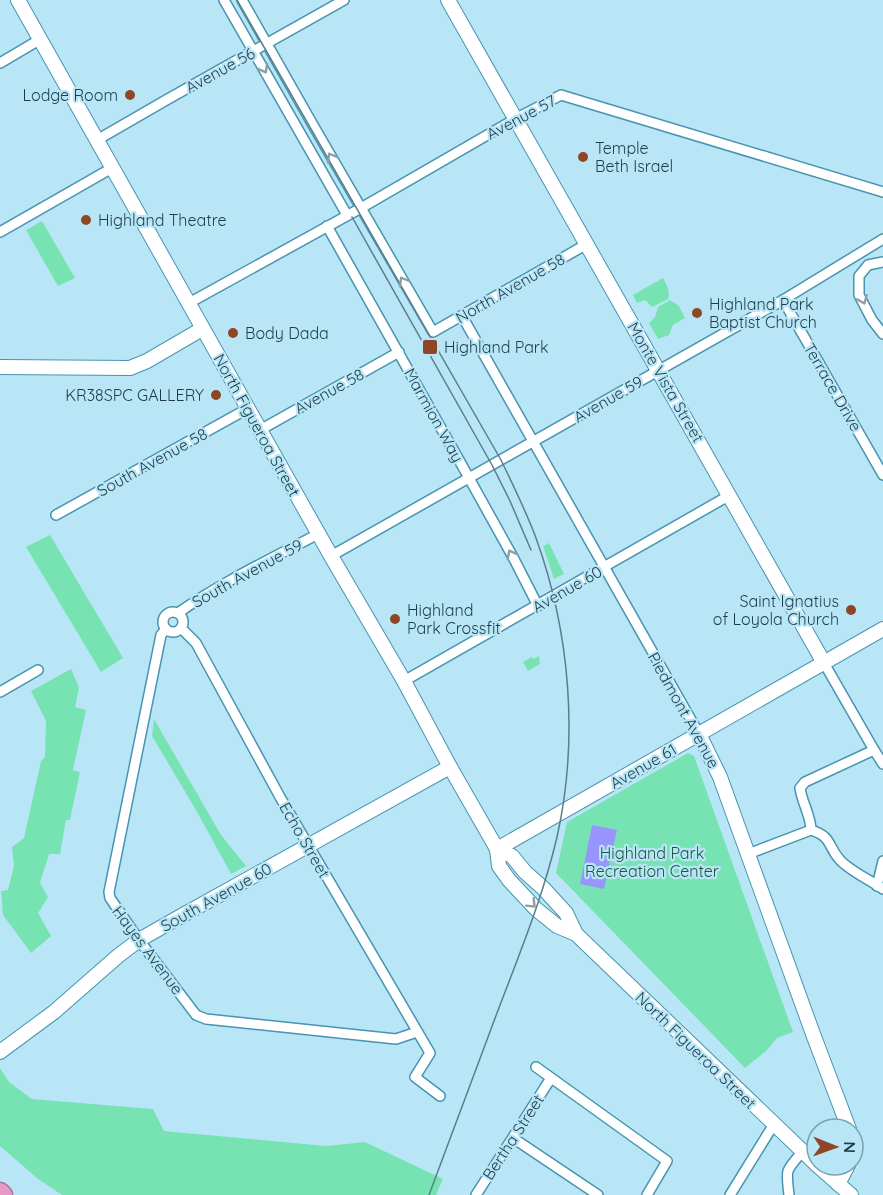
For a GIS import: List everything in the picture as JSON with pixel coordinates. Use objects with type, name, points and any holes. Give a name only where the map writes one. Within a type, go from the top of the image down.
[{"type":"street","name":"North Figueroa Street","points":[[18,0],[318,534],[404,681],[496,849],[499,866],[536,909],[556,926],[576,934]]},
{"type":"street","points":[[224,0],[347,215]]},
{"type":"street","points":[[242,0],[361,208]]},
{"type":"street","name":"Avenue 56","points":[[97,140],[344,0]]},
{"type":"street","name":"Monte Vista Street","points":[[448,0],[883,764]]},
{"type":"street","points":[[0,63],[39,40]]},
{"type":"street","name":"Avenue 57","points":[[189,303],[561,95],[883,192]]},
{"type":"street","points":[[0,232],[112,168]]},
{"type":"street","name":"North Avenue 58","points":[[361,208],[433,332],[587,244]]},
{"type":"street","name":"Marmion Way","points":[[327,226],[469,477],[538,606]]},
{"type":"street","name":"Avenue 59","points":[[331,556],[783,300],[883,238]]},
{"type":"street","points":[[861,253],[868,265]]},
{"type":"street","points":[[883,262],[868,265],[859,276],[859,295],[872,320],[883,334]]},
{"type":"street","name":"Terrace Drive","points":[[783,300],[883,475]]},
{"type":"street","name":"Piedmont Avenue","points":[[462,316],[699,734],[720,777],[845,1117]]},
{"type":"street","points":[[0,367],[130,368],[147,361],[202,329]]},
{"type":"street","name":"Avenue 58","points":[[260,430],[399,352]]},
{"type":"street","name":"South Avenue 58","points":[[56,515],[248,409]]},
{"type":"street","name":"Avenue 60","points":[[404,681],[730,495]]},
{"type":"street","name":"South Avenue 59","points":[[177,613],[247,571],[318,534]]},
{"type":"street","points":[[177,613],[183,620],[181,628],[172,632],[166,629],[165,616],[177,613]]},
{"type":"street","name":"Echo Street","points":[[181,628],[196,643],[280,797],[430,1053],[415,1077],[440,1096]]},
{"type":"street","name":"Hayes Avenue","points":[[166,629],[161,635],[109,892],[110,898],[196,1015],[206,1019],[396,1039],[417,1032]]},
{"type":"street","name":"Avenue 61","points":[[496,849],[883,629]]},
{"type":"street","points":[[0,692],[38,670]]},
{"type":"street","points":[[812,830],[800,788],[805,782],[874,750]]},
{"type":"street","name":"South Avenue 60","points":[[0,1052],[54,1012],[139,940],[450,767]]},
{"type":"street","points":[[748,854],[812,830],[827,838],[839,860],[880,888],[883,861]]},
{"type":"street","name":"North Figueroa Street","points":[[496,849],[512,856],[566,913],[576,934],[803,1151]]},
{"type":"street","points":[[536,1067],[668,1161],[647,1195]]},
{"type":"street","name":"Bertha Street","points":[[476,1195],[551,1078]]},
{"type":"street","points":[[730,1195],[774,1124]]},
{"type":"street","points":[[513,1138],[598,1195]]},
{"type":"street","points":[[789,1195],[788,1168],[803,1151]]},
{"type":"street","name":"North Figueroa Street","points":[[830,1177],[850,1195]]},
{"type":"street","points":[[838,1184],[842,1177]]},
{"type":"green space","points":[[42,221],[75,278],[58,286],[26,230]]},
{"type":"green space","points":[[663,278],[669,291],[668,299],[652,307],[645,300],[637,303],[633,295]]},
{"type":"green space","points":[[670,300],[679,306],[685,318],[673,325],[669,335],[658,339],[649,323],[655,317],[658,307]]},
{"type":"green space","points":[[50,535],[123,658],[101,672],[26,547]]},
{"type":"green space","points":[[549,543],[564,574],[554,579],[543,546]]},
{"type":"green space","points":[[539,656],[540,664],[528,671],[523,662]]},
{"type":"green space","points":[[71,669],[79,688],[75,707],[86,710],[73,770],[80,772],[70,820],[66,820],[60,854],[49,854],[40,883],[48,897],[38,913],[51,936],[31,953],[3,915],[1,891],[8,890],[14,866],[12,847],[24,838],[41,761],[45,757],[46,721],[31,691]]},
{"type":"green space","points":[[154,719],[221,835],[246,866],[231,874],[152,736]]},
{"type":"green space","name":"Highland Park Recreation Center","points":[[688,753],[694,756],[793,1032],[777,1038],[766,1051],[745,1068],[556,873],[567,822]]},
{"type":"green space","points":[[0,1068],[9,1082],[32,1099],[153,1109],[164,1131],[326,1146],[365,1142],[443,1179],[436,1195],[62,1195],[38,1179],[0,1146]]},
{"type":"shaded area","points":[[592,825],[617,830],[604,889],[580,884]]},
{"type":"tram line","points":[[237,0],[501,460],[524,508],[548,574],[563,648],[568,686],[568,762],[557,837],[530,926],[429,1195]]},
{"type":"tram line","points":[[352,217],[492,465],[531,550]]},
{"type":"place","name":"Lodge Room","points":[[130,95]]},
{"type":"place","name":"Temple Beth Israel","points":[[583,157]]},
{"type":"place","name":"Highland Theatre","points":[[86,220]]},
{"type":"place","name":"Highland Park Baptist Church","points":[[697,313]]},
{"type":"place","name":"Body Dada","points":[[233,333]]},
{"type":"place","name":"Highland Park","points":[[430,347]]},
{"type":"place","name":"KR38SPC GALLERY","points":[[216,395]]},
{"type":"place","name":"Saint Ignatius of Loyola Church","points":[[851,610]]},
{"type":"place","name":"Highland Park Crossfit","points":[[395,619]]}]
